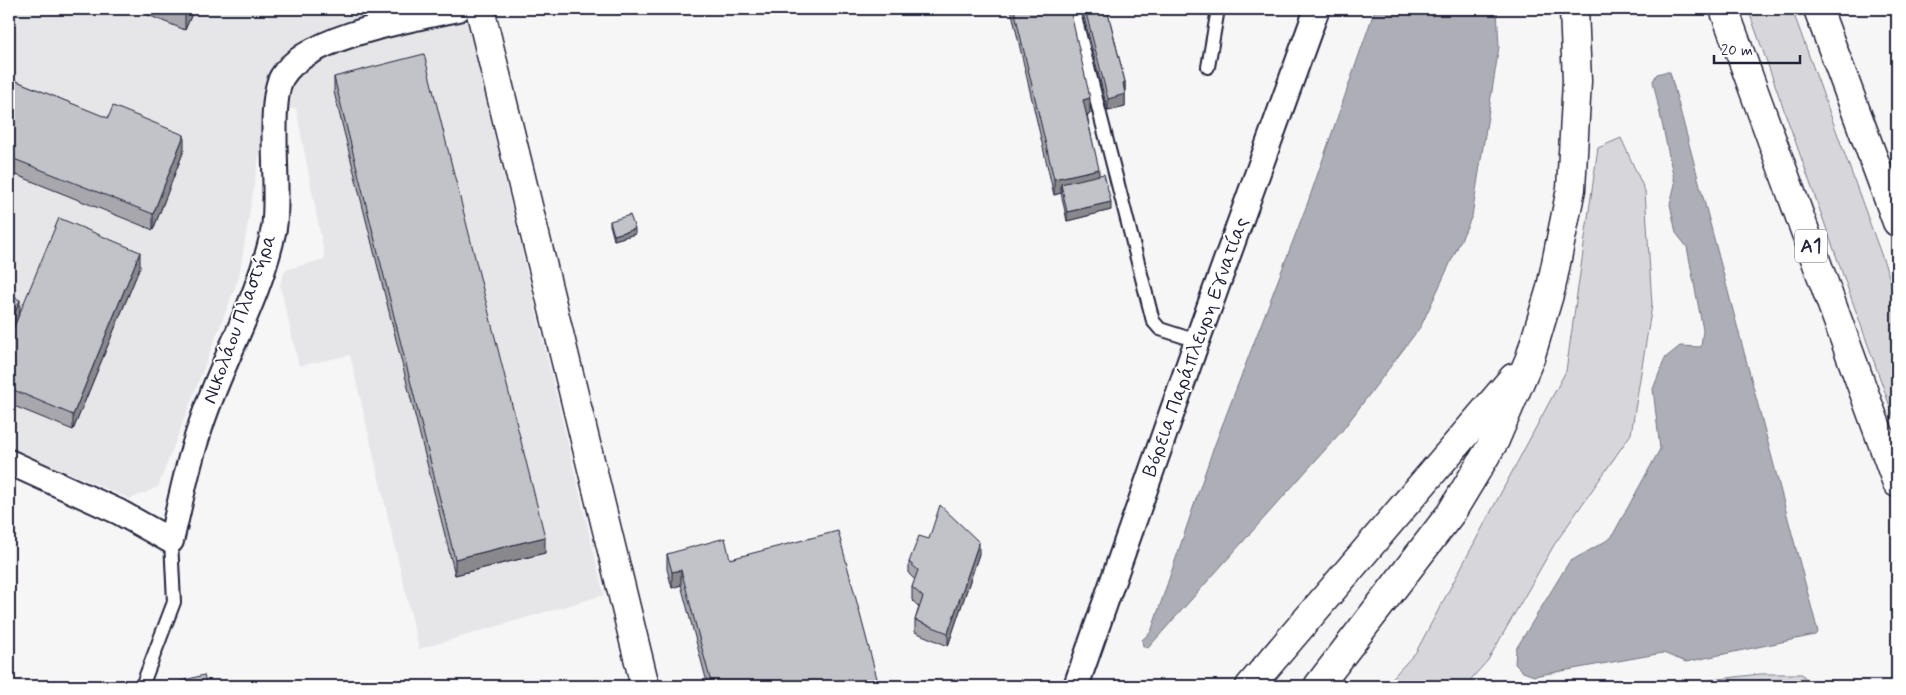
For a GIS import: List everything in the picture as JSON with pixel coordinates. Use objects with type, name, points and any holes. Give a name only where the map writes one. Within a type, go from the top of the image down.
[{"type":"main road","points":[[480,9],[645,686]]},
{"type":"main road","points":[[1318,686],[1450,513],[1495,440],[1530,358],[1551,288],[1571,189],[1577,81],[1574,9]]},
{"type":"main road","name":"Α1","points":[[1724,9],[1897,483]]},
{"type":"main road","points":[[1818,9],[1897,222]]},
{"type":"main road","points":[[1250,686],[1530,358]]},
{"type":"street","name":"Νικολάου Πλαστήρα","points":[[170,541],[199,430],[252,296],[274,227],[276,105],[281,78],[298,59],[325,43],[458,9]]},
{"type":"street","name":"Βόρεια Παράπλευρη Εγνατίας","points":[[1076,686],[1197,341],[1317,9]]},
{"type":"street","points":[[9,462],[119,512],[170,541]]},
{"type":"lane","points":[[1073,9],[1153,321],[1160,330],[1197,341]]},
{"type":"lane","points":[[1208,67],[1218,9]]},
{"type":"lane","points":[[142,686],[174,602],[170,541]]},
{"type":"shaded area","points":[[9,9],[464,9],[604,595],[419,649],[350,355],[299,366],[280,285],[285,270],[325,259],[296,108],[266,113],[239,277],[158,487],[130,499],[9,447]]},
{"type":"shaded area","points":[[1375,9],[1497,9],[1499,47],[1472,216],[1421,326],[1341,432],[1148,648],[1143,646],[1142,640],[1151,632],[1212,452],[1308,202]]},
{"type":"shaded area","points":[[1748,9],[1792,9],[1897,298],[1897,426]]},
{"type":"shaded area","points":[[1670,72],[1818,632],[1815,635],[1686,662],[1663,653],[1534,676],[1523,672],[1515,664],[1516,649],[1569,562],[1611,538],[1660,449],[1653,389],[1665,358],[1680,346],[1701,347],[1703,330],[1687,247],[1676,233],[1670,204],[1675,184],[1653,81],[1657,74]]},
{"type":"shaded area","points":[[1621,138],[1645,191],[1652,305],[1631,434],[1554,545],[1488,660],[1465,686],[1385,686],[1416,652],[1566,371],[1598,148]]},
{"type":"shaded area","points":[[1760,674],[1802,674],[1812,686],[1661,686]]},
{"type":"building","points":[[171,9],[188,9],[185,15]]},
{"type":"building","points":[[1014,9],[1070,9],[1090,98],[1083,100],[1099,169],[1054,179]]},
{"type":"building","points":[[1085,9],[1107,9],[1125,82],[1123,83],[1125,94],[1108,99]]},
{"type":"building","points":[[424,54],[545,537],[455,559],[334,77]]},
{"type":"building","points":[[9,78],[108,118],[113,106],[184,135],[153,214],[9,157]]},
{"type":"building","points":[[1104,174],[1111,202],[1067,212],[1061,184]]},
{"type":"building","points":[[630,215],[635,229],[614,235],[610,221]]},
{"type":"building","points":[[59,218],[140,252],[73,415],[9,388],[9,339]]},
{"type":"building","points":[[9,295],[20,300],[9,327]]},
{"type":"building","points":[[940,505],[979,542],[948,633],[915,620],[923,597],[912,587],[918,570],[909,562],[919,536],[929,539]]},
{"type":"building","points":[[838,531],[879,686],[712,686],[681,570],[672,572],[667,554],[725,538],[730,559]]},
{"type":"building","points":[[204,675],[207,686],[162,686]]}]
